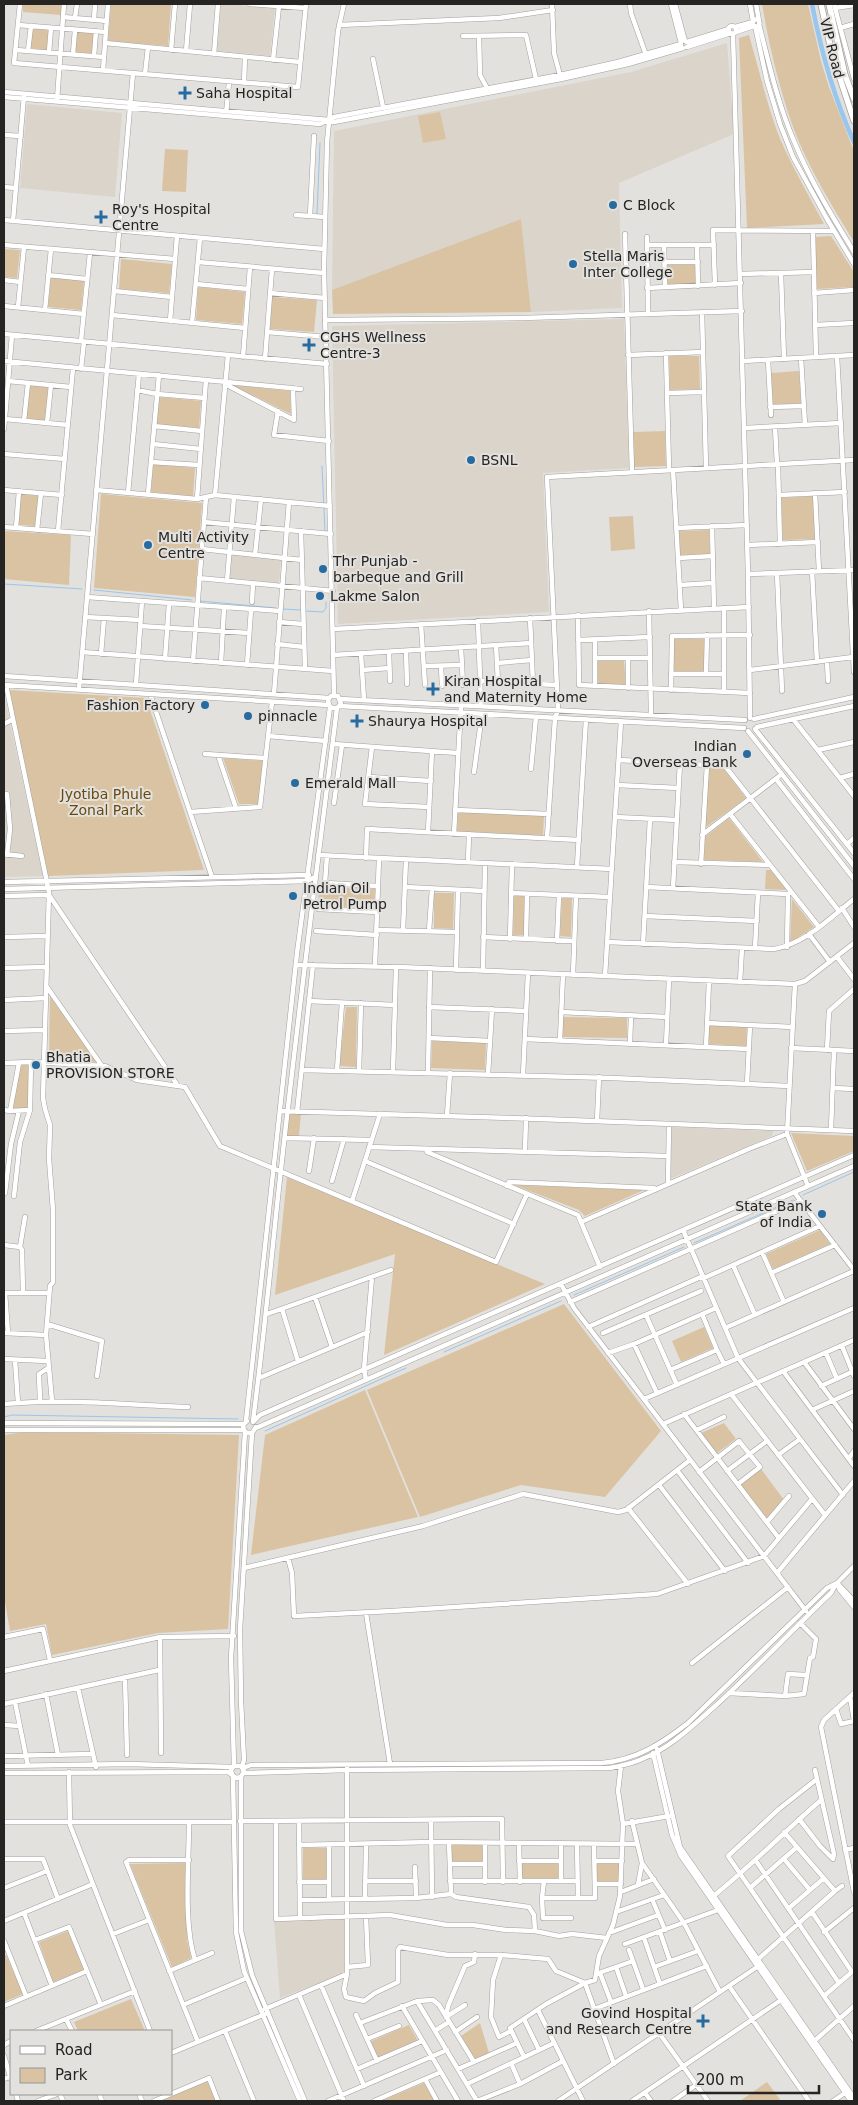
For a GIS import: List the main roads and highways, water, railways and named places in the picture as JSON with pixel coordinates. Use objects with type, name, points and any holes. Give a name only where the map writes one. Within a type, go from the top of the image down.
[{"type":"main road","name":"VIP Road","points":[[821,4],[832,54],[854,121]]},
{"type":"main road","name":"VIP Road","points":[[829,4],[845,76],[854,99]]},
{"type":"waterway","points":[[812,4],[829,74],[854,142]]},
{"type":"waterway","points":[[317,214],[320,143]]},
{"type":"waterway","points":[[322,466],[325,531]]},
{"type":"waterway","points":[[4,584],[82,589]]},
{"type":"waterway","points":[[94,590],[192,600]]},
{"type":"waterway","points":[[200,601],[276,608]]},
{"type":"waterway","points":[[305,611],[323,612],[326,608],[326,602]]},
{"type":"waterway","points":[[283,609],[301,610]]},
{"type":"waterway","points":[[803,1195],[854,1172]]},
{"type":"waterway","points":[[694,1243],[793,1200]]},
{"type":"waterway","points":[[574,1295],[684,1247]]},
{"type":"waterway","points":[[444,1352],[561,1301]]},
{"type":"waterway","points":[[265,1431],[406,1368]]},
{"type":"waterway","points":[[4,1417],[12,1415],[238,1419]]},
{"type":"place","name":"Saha Hospital","points":[[185,93]]},
{"type":"place","name":"C Block","points":[[613,205]]},
{"type":"place","name":"Roy's Hospital Centre","points":[[101,217]]},
{"type":"place","name":"Stella Maris Inter College","points":[[573,264]]},
{"type":"place","name":"CGHS Wellness Centre-3","points":[[309,345]]},
{"type":"place","name":"BSNL","points":[[471,460]]},
{"type":"place","name":"Multi Activity Centre","points":[[148,545]]},
{"type":"place","name":"Thr Punjab - barbeque and Grill","points":[[323,569]]},
{"type":"place","name":"Lakme Salon","points":[[320,596]]},
{"type":"place","name":"Kiran Hospital and Maternity Home","points":[[433,689]]},
{"type":"place","name":"Fashion Factory","points":[[205,705]]},
{"type":"place","name":"pinnacle","points":[[248,716]]},
{"type":"place","name":"Shaurya Hospital","points":[[357,721]]},
{"type":"place","name":"Indian Overseas Bank","points":[[747,754]]},
{"type":"place","name":"Emerald Mall","points":[[295,783]]},
{"type":"place","name":"Indian Oil Petrol Pump","points":[[293,896]]},
{"type":"place","name":"Bhatia PROVISION STORE","points":[[36,1065]]},
{"type":"place","name":"State Bank of India","points":[[822,1214]]},
{"type":"place","name":"Govind Hospital and Research Centre","points":[[703,2021]]},
{"type":"park label","name":"Jyotiba Phule Zonal Park","points":[[106,802]]}]
